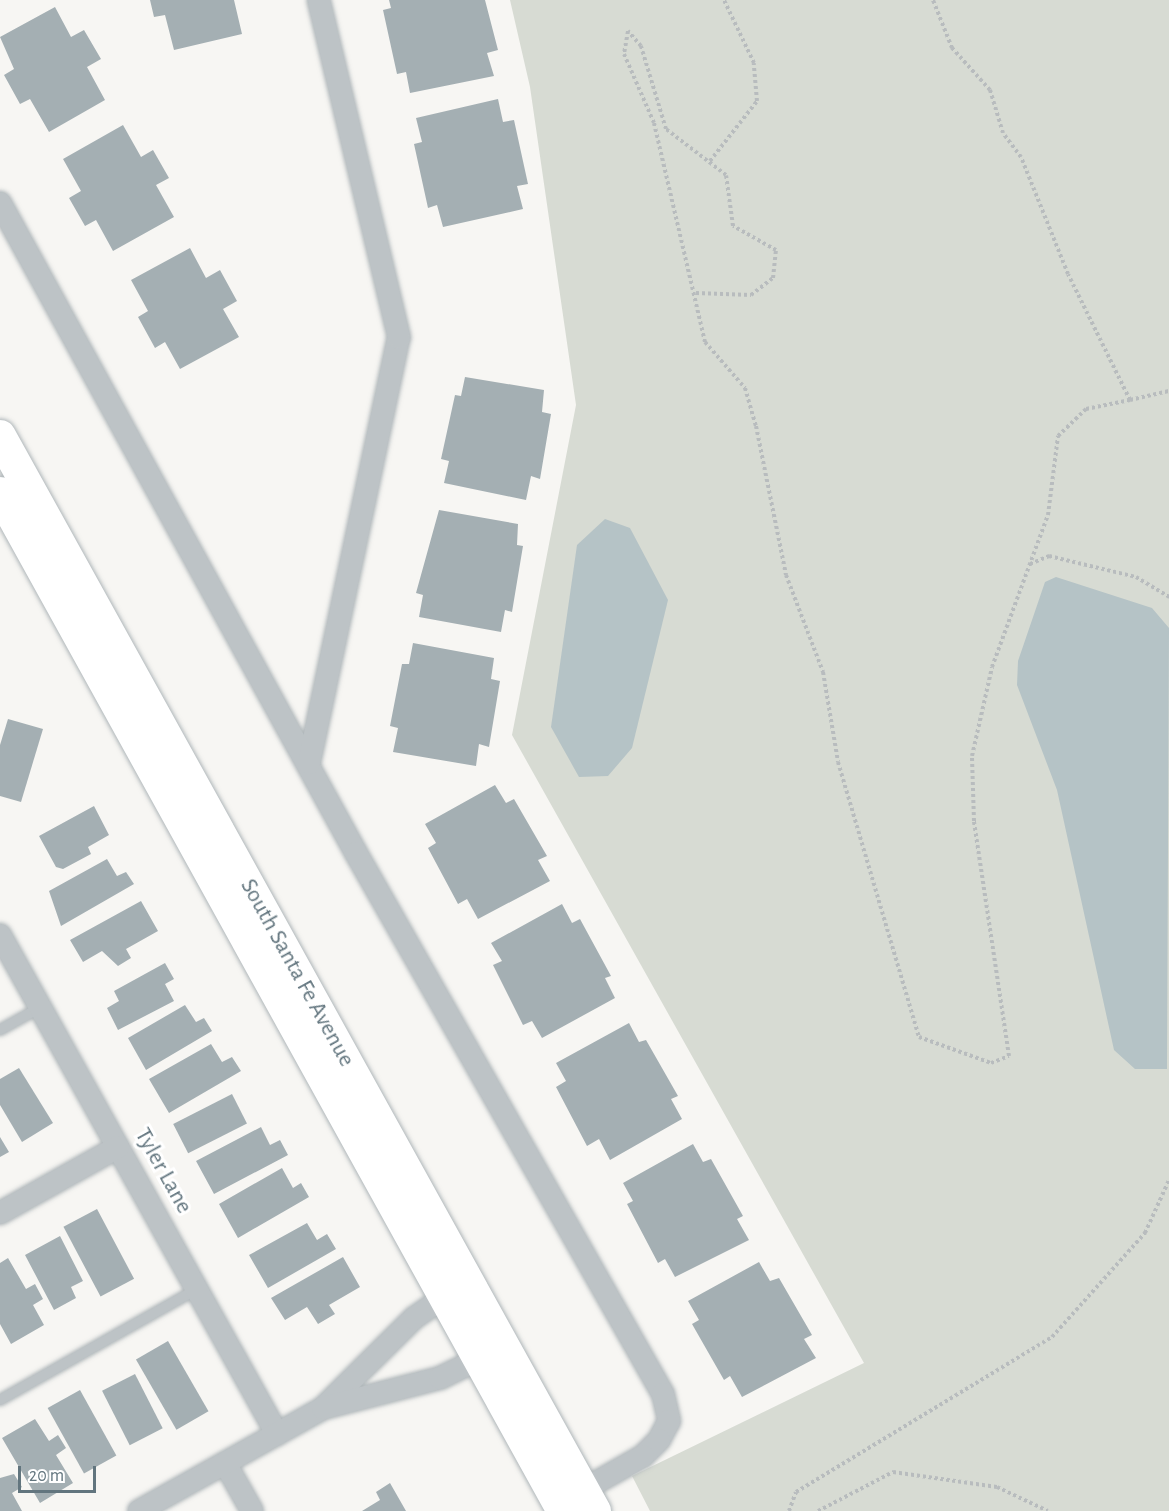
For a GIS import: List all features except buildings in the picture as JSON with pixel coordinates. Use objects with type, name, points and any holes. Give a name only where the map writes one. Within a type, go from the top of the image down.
[{"type":"main road","name":"South Santa Fe Avenue","points":[[0,436],[456,1290]]},
{"type":"main road","name":"South Santa Fe Avenue","points":[[0,493],[491,1353],[580,1504]]},
{"type":"street","points":[[309,763],[399,337],[319,0]]},
{"type":"street","points":[[0,203],[309,763],[663,1394],[669,1421],[659,1440],[643,1456],[580,1504]]},
{"type":"street","name":"Tyler Lane","points":[[0,935],[277,1434]]},
{"type":"street","points":[[0,1213],[118,1147]]},
{"type":"street","points":[[323,1408],[414,1318],[456,1290]]},
{"type":"street","points":[[139,1511],[323,1408],[440,1378],[491,1353]]},
{"type":"street","points":[[225,1463],[252,1511]]},
{"type":"lane","points":[[0,1030],[41,1007]]},
{"type":"lane","points":[[0,1400],[197,1289]]},
{"type":"path","points":[[711,162],[758,101],[754,63],[724,0]]},
{"type":"path","points":[[933,0],[952,48],[990,90],[1003,133],[1021,157],[1068,274],[1130,400]]},
{"type":"path","points":[[666,129],[641,46],[628,32],[624,54],[654,123],[696,293],[705,342],[745,388],[786,575],[823,672],[838,762],[919,1037],[991,1063],[1010,1056],[1010,1035],[974,821],[972,756],[992,667],[1048,515],[1058,436],[1086,409],[1169,391]]},
{"type":"path","points":[[654,123],[666,129],[711,162],[726,176],[733,226],[776,250],[773,278],[751,295],[696,293]]},
{"type":"path","points":[[1030,564],[1049,556],[1125,574],[1169,597]]},
{"type":"path","points":[[789,1511],[796,1492],[1052,1337],[1144,1233],[1169,1180]]},
{"type":"path","points":[[818,1511],[893,1472],[997,1488],[1048,1511]]},
{"type":"shaded area","points":[[510,0],[1169,0],[1169,1511],[650,1511],[632,1476],[864,1363],[512,735],[576,405],[530,87]]},
{"type":"shaded area","points":[[605,519],[630,528],[668,600],[632,748],[608,776],[579,777],[551,727],[577,545]]},
{"type":"shaded area","points":[[1056,577],[1152,608],[1169,628],[1167,1069],[1135,1069],[1114,1050],[1057,790],[1017,685],[1018,661],[1045,582]]}]
